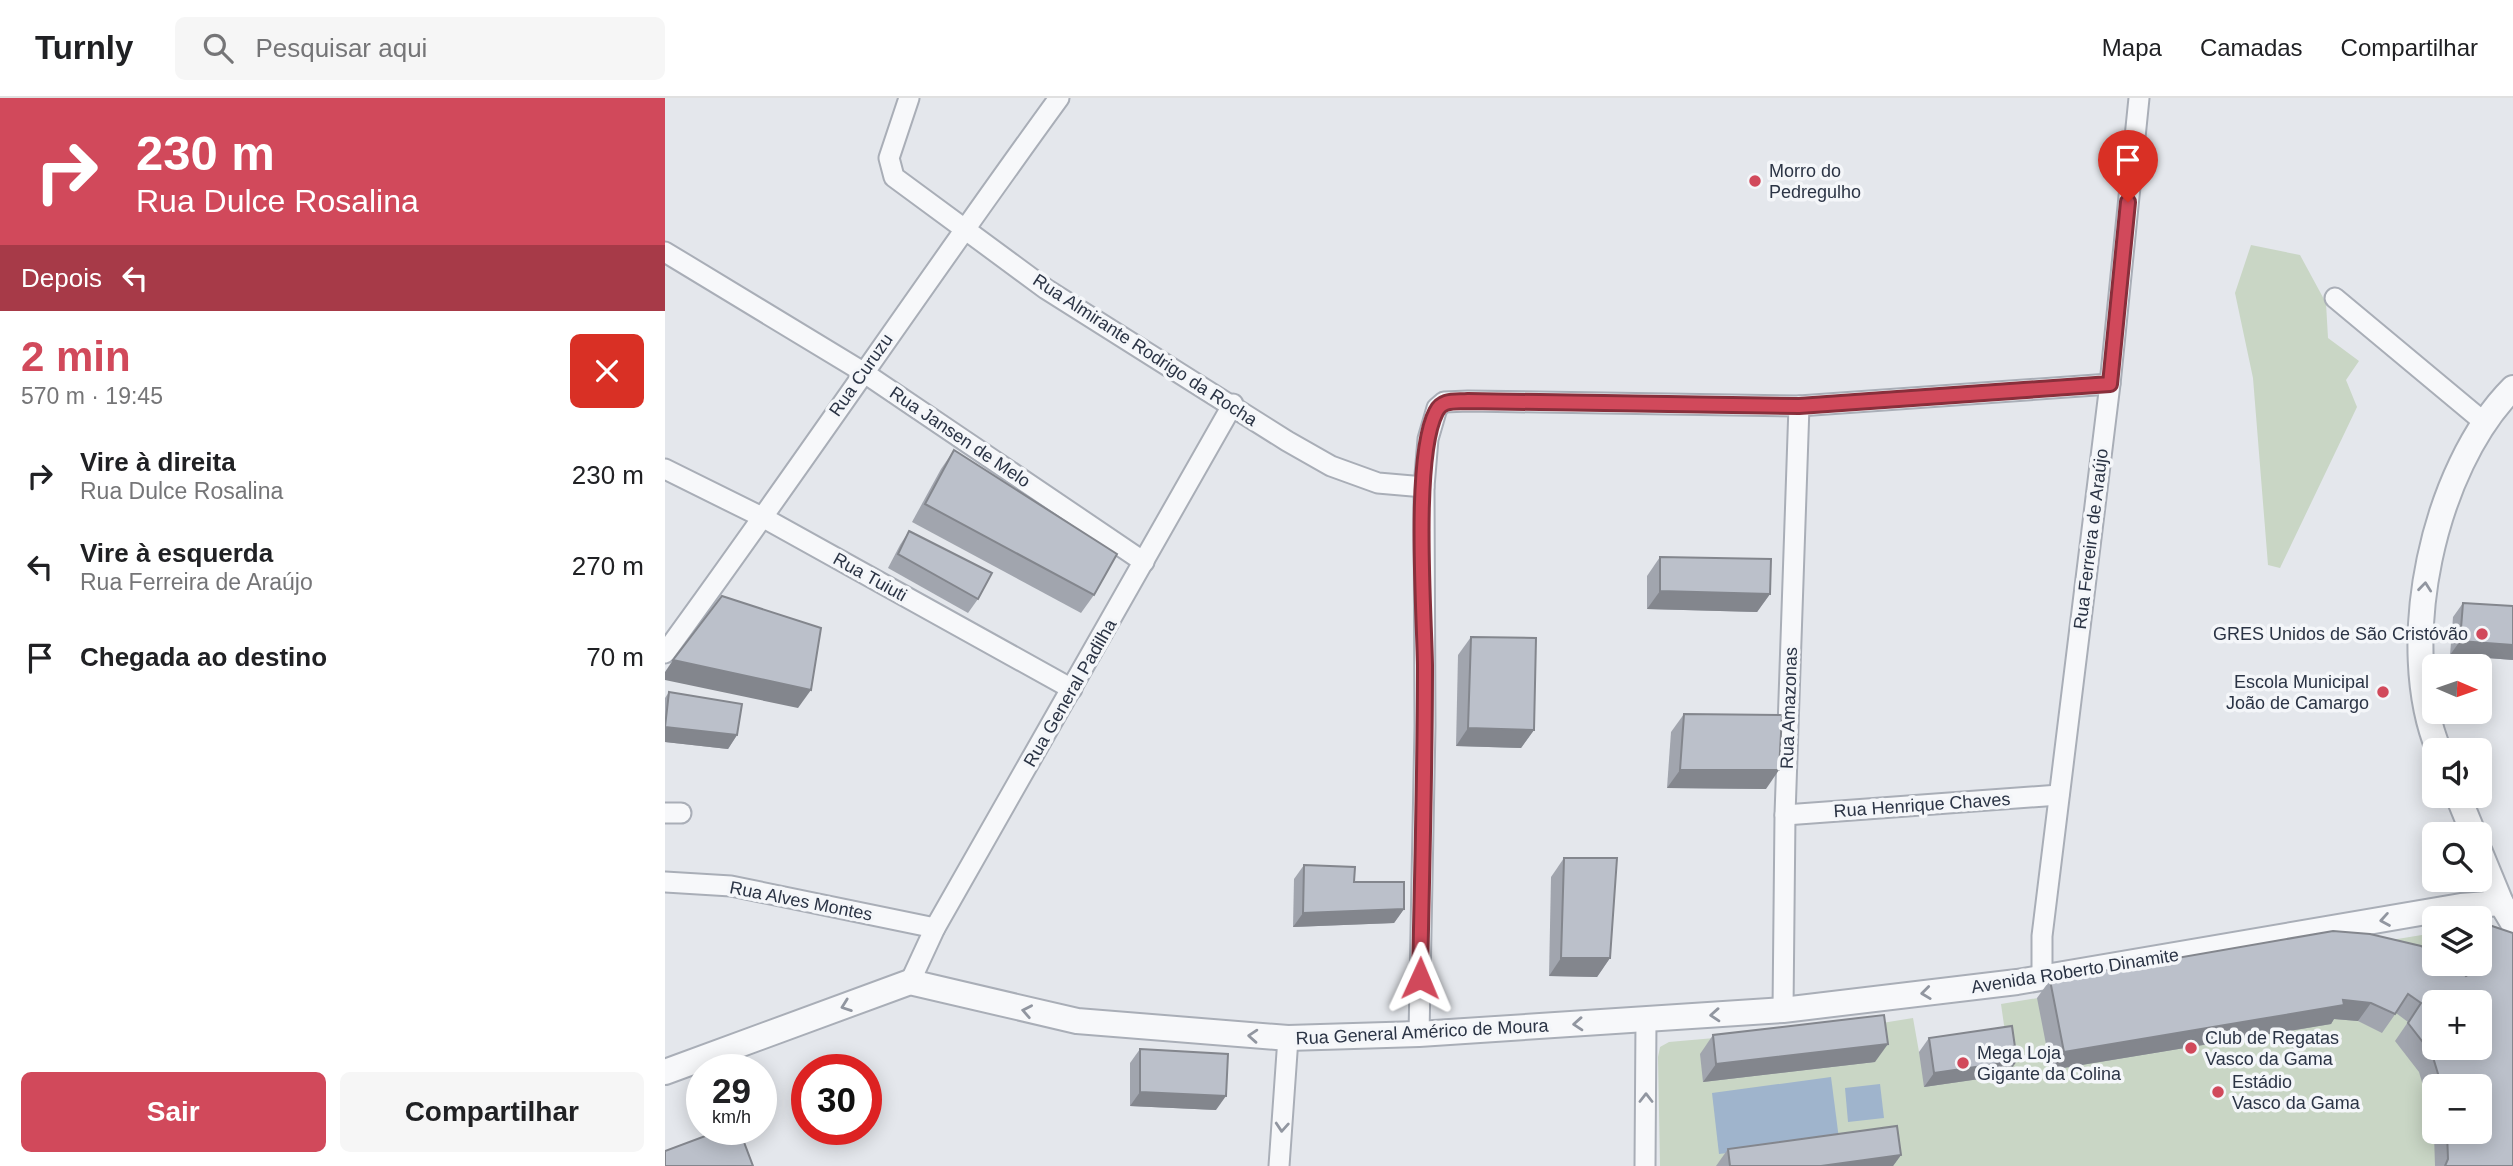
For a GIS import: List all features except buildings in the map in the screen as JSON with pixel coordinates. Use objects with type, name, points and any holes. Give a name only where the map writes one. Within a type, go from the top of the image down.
[{"type":"street","name":"Rua Almirante Rodrigo da Rocha","points":[[909,98],[891,149],[889,167],[894,177],[1046,289],[1331,466],[1378,483],[1424,487]]},
{"type":"street","name":"Rua Curuzu","points":[[665,653],[764,518],[964,228],[1059,98]]},
{"type":"street","name":"Rua Ferreira de Araújo","points":[[2042,979],[2042,936],[2110,384],[2139,98]]},
{"type":"street","name":"Rua Jansen de Melo","points":[[665,252],[863,372],[1144,562]]},
{"type":"street","points":[[2335,298],[2485,423]]},
{"type":"street","points":[[1419,1034],[1425,726],[1424,487],[1428,439],[1437,408],[1444,402],[1468,401],[1799,406],[2110,384]]},
{"type":"street","points":[[2436,738],[2426,696],[2422,659],[2424,583],[2440,521],[2467,449],[2513,388]]},
{"type":"street","name":"Rua General Padilha","points":[[910,982],[935,928],[1233,404]]},
{"type":"street","name":"Rua Amazonas","points":[[1783,1010],[1785,815],[1799,406]]},
{"type":"street","name":"Rua Tuiuti","points":[[665,469],[764,518],[1072,690]]},
{"type":"street","name":"Rua Henrique Chaves","points":[[1785,815],[2059,795]]},
{"type":"street","points":[[2492,879],[2507,913]]},
{"type":"street","name":"Rua Alves Montes","points":[[665,882],[731,887],[935,928]]},
{"type":"street","name":"Avenida Roberto Dinamite","points":[[1646,1020],[1783,1010],[2042,979],[2461,906],[2507,913]]},
{"type":"street","points":[[665,1072],[910,982]]},
{"type":"street","name":"Rua General Américo de Moura","points":[[910,982],[1077,1021],[1288,1038],[1419,1034],[1646,1020]]},
{"type":"street","points":[[1645,1166],[1646,1020]]},
{"type":"street","points":[[1279,1166],[1288,1038]]},
{"type":"green space","points":[[2251,245],[2300,255],[2326,303],[2328,338],[2359,361],[2346,380],[2357,407],[2280,568],[2268,565],[2253,378],[2235,293]]},
{"type":"green space","name":"Club de Regatas Vasco da Gama","points":[[2422,935],[2422,976],[2492,976],[2492,969],[2513,1166],[1660,1166],[1658,1057],[1660,1047],[1669,1042],[1876,1024],[1913,1018],[1919,1052],[2006,1039],[2001,1004]]},
{"type":"water","points":[[1831,1077],[1839,1139],[1719,1154],[1712,1093]]},
{"type":"water","points":[[1880,1084],[1884,1118],[1848,1122],[1845,1088]]},
{"type":"place","name":"Morro do Pedregulho","points":[[1755,181]]},
{"type":"place","name":"GRES Unidos de São Cristóvão","points":[[2482,634]]},
{"type":"place","name":"Escola Municipal João de Camargo","points":[[2383,692]]},
{"type":"place","name":"Club de Regatas Vasco da Gama","points":[[2191,1048]]},
{"type":"place","name":"Mega Loja Gigante da Colina","points":[[1963,1063]]},
{"type":"place","name":"Estádio Vasco da Gama","points":[[2218,1092]]},
{"type":"route","points":[[1420,978],[1425,726],[1424,487],[1428,439],[1437,408],[1444,402],[1468,401],[1842,405],[2110,384],[2128,202]]}]
